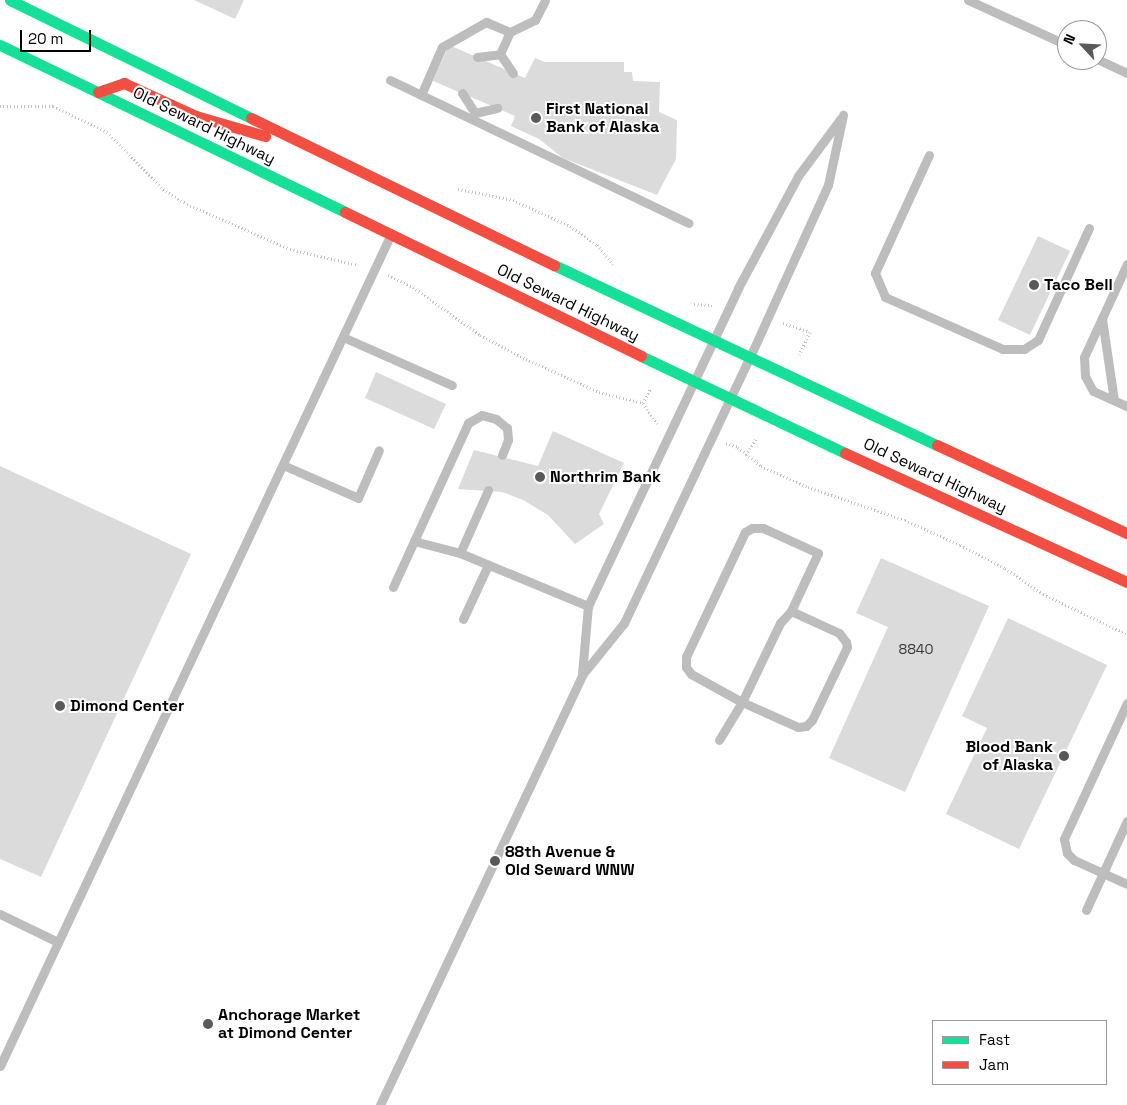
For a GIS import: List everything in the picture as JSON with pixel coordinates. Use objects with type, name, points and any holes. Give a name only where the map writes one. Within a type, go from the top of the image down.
[{"type":"main road","name":"Old Seward Highway","points":[[10,0],[712,342],[1127,533]]},
{"type":"main road","name":"Old Seward Highway","points":[[0,45],[693,382],[1127,582]]},
{"type":"main road","points":[[98,92],[117,83],[131,85],[210,121],[322,152]]},
{"type":"lane","points":[[500,54],[510,32],[535,20],[545,0]]},
{"type":"lane","points":[[968,0],[1057,41]]},
{"type":"lane","points":[[421,95],[442,47],[486,22],[510,32]]},
{"type":"lane","points":[[477,57],[500,54]]},
{"type":"lane","points":[[500,54],[513,73]]},
{"type":"lane","points":[[1107,64],[1127,73]]},
{"type":"lane","points":[[390,80],[421,95],[474,116],[688,223]]},
{"type":"lane","points":[[462,93],[474,116]]},
{"type":"lane","points":[[474,116],[497,108]]},
{"type":"lane","points":[[380,1105],[582,675],[624,623],[749,359],[828,185],[843,115],[798,176],[729,306],[588,606],[582,675]]},
{"type":"lane","points":[[929,155],[875,273],[885,297],[1003,349],[1024,349],[1038,340],[1089,228]]},
{"type":"lane","points":[[0,1066],[391,235]]},
{"type":"lane","points":[[1127,264],[1084,357],[1085,376],[1094,391],[1127,406]]},
{"type":"lane","points":[[1102,319],[1114,400]]},
{"type":"lane","points":[[343,337],[452,385]]},
{"type":"lane","points":[[393,587],[468,423],[482,415],[496,420],[507,428],[508,440],[502,455]]},
{"type":"lane","points":[[283,465],[358,498],[379,450]]},
{"type":"lane","points":[[460,553],[488,490]]},
{"type":"lane","points":[[719,740],[742,702],[780,623],[791,611],[818,553],[763,528],[752,528],[744,532],[686,657],[686,667],[691,674],[742,702],[798,728],[806,726],[812,720],[847,647],[846,642],[839,633],[791,611]]},
{"type":"lane","points":[[414,541],[460,553],[588,606]]},
{"type":"lane","points":[[463,619],[488,565]]},
{"type":"lane","points":[[1127,703],[1064,839],[1066,853],[1074,860],[1127,884]]},
{"type":"lane","points":[[1086,910],[1127,821]]},
{"type":"lane","points":[[0,914],[58,942]]},
{"type":"path","points":[[0,106],[53,106],[107,132],[163,189],[187,204],[290,249],[360,265]]},
{"type":"path","points":[[449,187],[513,200],[570,226],[597,245],[615,267]]},
{"type":"path","points":[[413,286],[480,335],[526,359],[599,392],[643,403],[655,424]]},
{"type":"path","points":[[685,300],[694,304],[729,306]]},
{"type":"path","points":[[738,447],[761,466],[808,487],[905,520],[960,545],[1005,568],[1043,594],[1127,634]]},
{"type":"building","points":[[194,0],[244,0],[235,19]]},
{"type":"building","points":[[449,45],[525,78],[535,58],[545,62],[624,62],[624,72],[632,72],[633,81],[660,82],[659,112],[677,120],[676,159],[657,195],[563,158],[539,139],[511,126],[515,116],[433,81]]},
{"type":"building","name":"Taco Bell","points":[[1038,236],[1070,251],[1030,335],[998,320]]},
{"type":"building","points":[[376,372],[446,404],[434,429],[365,398]]},
{"type":"building","name":"Northrim Bank","points":[[553,431],[624,463],[599,514],[604,524],[575,544],[548,515],[523,500],[502,492],[458,489],[474,450],[538,466]]},
{"type":"building","name":"Dimond Center","points":[[0,466],[191,554],[41,877],[0,859]]},
{"type":"building","points":[[881,558],[989,606],[905,792],[829,758],[888,627],[856,613]]},
{"type":"building","points":[[1008,618],[1107,665],[1019,849],[946,814],[987,728],[962,716]]},
{"type":"traffic: fast","points":[[10,0],[251,118]]},
{"type":"traffic: fast","points":[[0,45],[345,212]]},
{"type":"traffic: fast","points":[[554,265],[937,445]]},
{"type":"traffic: fast","points":[[641,356],[845,453]]},
{"type":"traffic: jam","points":[[98,92],[124,83],[196,116],[265,136]]},
{"type":"traffic: jam","points":[[251,118],[554,265]]},
{"type":"traffic: jam","points":[[345,212],[641,356]]},
{"type":"traffic: jam","points":[[937,445],[1127,533]]},
{"type":"traffic: jam","points":[[845,453],[1127,582]]},
{"type":"place","name":"First National Bank of Alaska","points":[[536,118]]},
{"type":"place","name":"Taco Bell","points":[[1034,285]]},
{"type":"place","name":"Northrim Bank","points":[[540,477]]},
{"type":"place","name":"Dimond Center","points":[[60,706]]},
{"type":"place","name":"Blood Bank of Alaska","points":[[1064,756]]},
{"type":"place","name":"88th Avenue & Old Seward WNW","points":[[495,861]]},
{"type":"place","name":"Anchorage Market at Dimond Center","points":[[208,1024]]}]
